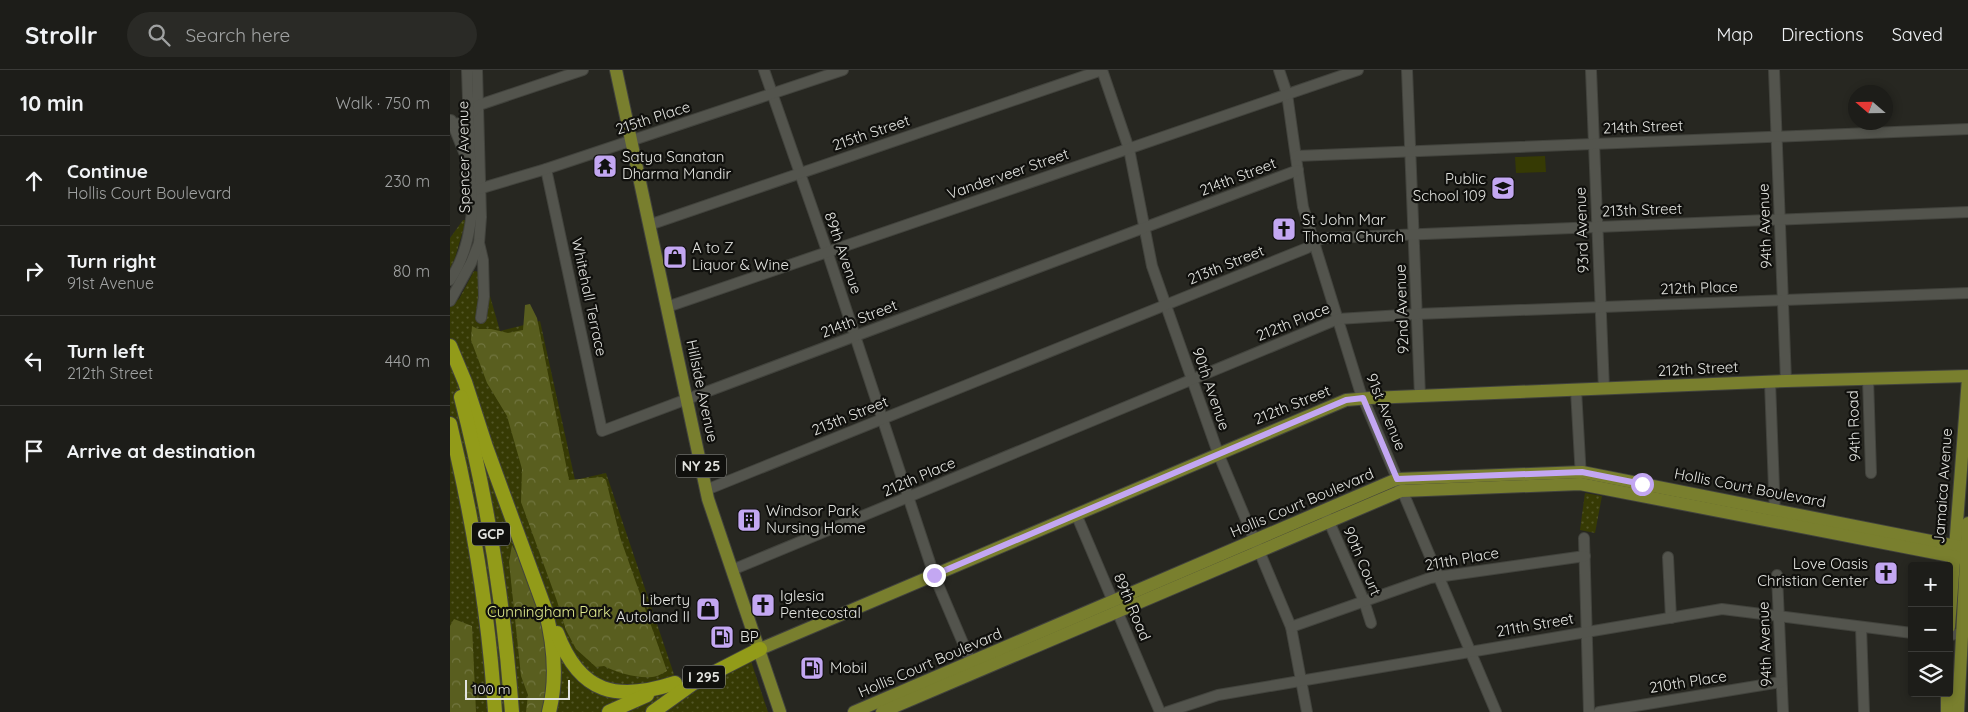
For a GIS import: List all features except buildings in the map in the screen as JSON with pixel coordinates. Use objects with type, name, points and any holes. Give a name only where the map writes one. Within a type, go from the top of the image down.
[{"type":"highway","points":[[450,346],[465,382],[493,465],[539,588],[565,654],[573,666],[589,680],[606,689],[626,693],[649,691],[675,683]]},
{"type":"highway","name":"GCP","points":[[450,359],[476,461],[491,536],[503,613],[512,712]]},
{"type":"highway","name":"GCP","points":[[450,424],[467,498],[480,574],[489,641],[495,712]]},
{"type":"highway","points":[[539,588],[548,619],[554,651],[554,683],[550,712]]},
{"type":"highway","name":"I 295","points":[[654,712],[677,694],[710,673],[760,649]]},
{"type":"highway","points":[[609,712],[689,677],[710,673]]},
{"type":"main road","name":"Hillside Avenue","points":[[616,70],[706,490],[780,712]]},
{"type":"main road","name":"212th Street","points":[[760,649],[1346,400],[1786,381],[1968,377]]},
{"type":"main road","name":"Jamaica Avenue","points":[[1958,712],[1960,553],[1968,377]]},
{"type":"main road","name":"Hollis Court Boulevard","points":[[854,712],[885,707],[925,688],[1399,485],[1581,478],[1642,490],[1708,496],[1774,516],[1821,526],[1868,542],[1960,553]]},
{"type":"main road","name":"Hollis Court Boulevard","points":[[1642,490],[1705,510],[1774,516]]},
{"type":"main road","points":[[1705,510],[1708,496]]},
{"type":"main road","name":"Jamaica Avenue","points":[[1952,607],[1960,553],[1968,523]]},
{"type":"main road","name":"Hollis Court Boulevard","points":[[1821,526],[1870,528],[1960,553]]},
{"type":"main road","points":[[1868,542],[1870,528]]},
{"type":"main road","points":[[1947,697],[1947,712]]},
{"type":"street","name":"Spencer Avenue","points":[[467,70],[470,168]]},
{"type":"street","name":"Spencer Avenue","points":[[477,70],[479,105],[476,190],[479,243],[483,260],[484,297],[480,318]]},
{"type":"street","points":[[469,118],[479,105],[583,70]]},
{"type":"street","name":"89th Avenue","points":[[764,70],[827,252],[934,575],[974,667]]},
{"type":"street","name":"215th Place","points":[[476,190],[632,141],[843,70]]},
{"type":"street","name":"90th Avenue","points":[[1102,70],[1129,149],[1152,266],[1218,453],[1291,627],[1306,712]]},
{"type":"street","name":"215th Street","points":[[650,225],[1102,70]]},
{"type":"street","points":[[1279,70],[1287,94],[1296,156]]},
{"type":"street","name":"Vanderveer Street","points":[[667,307],[1358,70]]},
{"type":"street","name":"92nd Avenue","points":[[1407,70],[1420,396]]},
{"type":"street","name":"93rd Avenue","points":[[1591,70],[1604,389]]},
{"type":"street","name":"94th Avenue","points":[[1774,70],[1786,381]]},
{"type":"street","name":"Spencer Avenue","points":[[452,121],[462,123],[469,118]]},
{"type":"street","name":"Spencer Avenue","points":[[452,121],[470,168],[476,190],[470,235],[479,243]]},
{"type":"street","name":"214th Street","points":[[602,431],[1298,170],[1296,156],[1968,130]]},
{"type":"street","name":"Whitehall Terrace","points":[[546,169],[602,431]]},
{"type":"street","name":"91st Avenue","points":[[1298,170],[1303,207],[1363,398],[1496,712]]},
{"type":"street","name":"213th Street","points":[[706,490],[1167,305],[1307,248],[1325,238],[1968,212]]},
{"type":"street","points":[[450,280],[461,261],[470,235]]},
{"type":"street","points":[[450,301],[471,263],[479,243]]},
{"type":"street","name":"212th Place","points":[[732,570],[1338,319],[1417,314],[1968,293]]},
{"type":"street","name":"94th Road","points":[[1868,379],[1871,472]]},
{"type":"street","points":[[1770,382],[1774,516]]},
{"type":"street","points":[[1576,390],[1581,478]]},
{"type":"street","name":"89th Road","points":[[1076,514],[1160,712]]},
{"type":"street","name":"90th Court","points":[[1326,516],[1372,623]]},
{"type":"street","points":[[1584,538],[1589,712]]},
{"type":"street","name":"211th Place","points":[[1291,627],[1438,577],[1585,556]]},
{"type":"street","points":[[1668,557],[1671,618]]},
{"type":"street","name":"94th Avenue","points":[[1777,575],[1783,712]]},
{"type":"street","name":"211th Street","points":[[1167,712],[1218,695],[1722,609],[1908,633]]},
{"type":"street","points":[[1861,627],[1864,712]]},
{"type":"street","name":"210th Place","points":[[1599,712],[1782,682]]},
{"type":"green space","points":[[1545,156],[1546,172],[1516,173],[1515,157]]},
{"type":"green space","points":[[463,220],[466,220],[455,258],[450,268],[450,238]]},
{"type":"green space","name":"Cunningham Park","points":[[474,271],[480,272],[488,289],[500,331],[540,321],[575,480],[606,473],[681,695],[751,661],[768,712],[450,712],[450,305],[459,299]]},
{"type":"green space","points":[[530,304],[537,318],[569,480],[602,477],[606,480],[620,537],[667,671],[656,676],[634,676],[604,666],[596,667],[576,649],[566,630],[521,502],[522,469],[507,416],[487,383],[471,340],[472,326],[478,329],[491,329],[508,333],[523,330],[525,305]]},
{"type":"green space","points":[[1585,493],[1602,496],[1595,533],[1580,530]]},
{"type":"green space","points":[[512,545],[532,586],[543,626],[547,667],[543,712],[526,712],[528,695],[521,676],[509,562]]},
{"type":"green space","points":[[454,619],[472,626],[476,712],[450,712],[450,626]]},
{"type":"place","name":"Satya Sanatan Dharma Mandir","points":[[605,166]]},
{"type":"place","name":"Public School 109","points":[[1503,188]]},
{"type":"place","name":"St John Mar Thoma Church","points":[[1284,229]]},
{"type":"place","name":"A to Z Liquor & Wine","points":[[675,257]]},
{"type":"place","name":"Windsor Park Nursing Home","points":[[749,520]]},
{"type":"place","name":"Love Oasis Christian Center","points":[[1886,573]]},
{"type":"place","name":"Iglesia Pentecostal","points":[[763,605]]},
{"type":"place","name":"Liberty Autoland II","points":[[708,609]]},
{"type":"place","name":"BP","points":[[722,637]]},
{"type":"place","name":"Mobil","points":[[812,668]]},
{"type":"route","points":[[934,575],[1346,400],[1363,398],[1397,479],[1582,472],[1642,484]]}]
